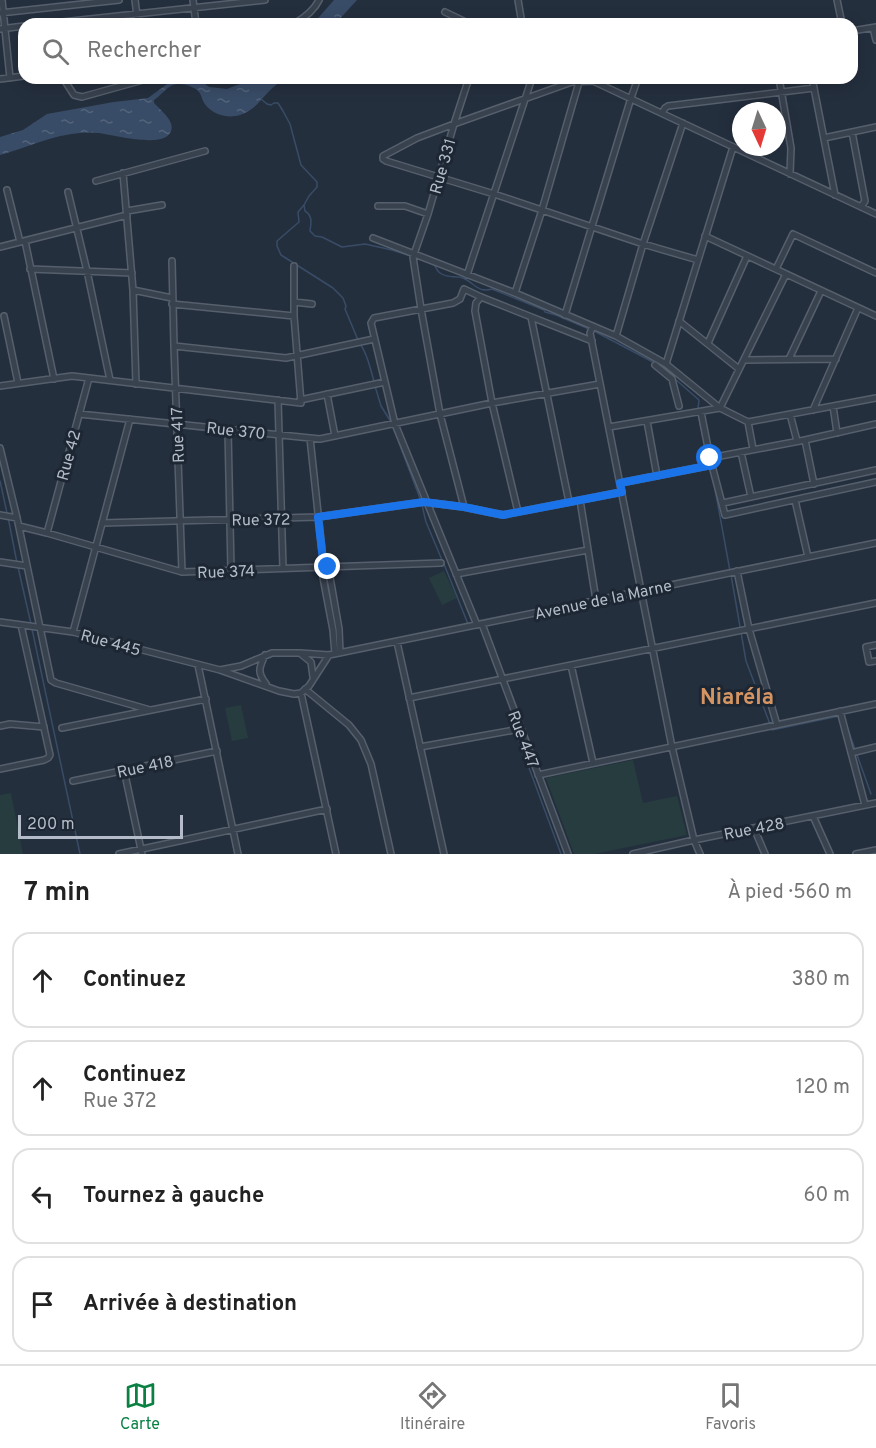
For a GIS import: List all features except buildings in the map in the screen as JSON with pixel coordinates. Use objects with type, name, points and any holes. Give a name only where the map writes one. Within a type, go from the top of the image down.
[{"type":"street","points":[[2,0],[2,28],[10,78]]},
{"type":"street","points":[[2,13],[78,2],[119,0]]},
{"type":"street","points":[[135,0],[137,18]]},
{"type":"street","points":[[194,0],[195,18]]},
{"type":"street","points":[[100,18],[265,0]]},
{"type":"street","points":[[303,18],[317,5],[318,0]]},
{"type":"street","points":[[518,0],[521,18]]},
{"type":"street","points":[[837,0],[841,18]]},
{"type":"street","points":[[445,12],[458,18]]},
{"type":"street","points":[[2,28],[18,27]]},
{"type":"street","points":[[858,30],[875,28],[876,40]]},
{"type":"street","points":[[0,79],[18,77]]},
{"type":"street","points":[[67,84],[78,97],[128,84]]},
{"type":"street","name":"Rue 331","points":[[413,255],[428,214],[467,84]]},
{"type":"street","points":[[174,346],[286,358],[374,339],[371,323],[374,318],[453,303],[460,299],[530,84]]},
{"type":"street","points":[[566,84],[417,138],[383,156],[383,159],[698,260]]},
{"type":"street","points":[[515,293],[542,210],[578,84]]},
{"type":"street","points":[[600,84],[732,147]]},
{"type":"street","points":[[565,315],[636,84]]},
{"type":"street","points":[[780,84],[791,148],[790,174]]},
{"type":"street","points":[[813,84],[835,195]]},
{"type":"street","points":[[662,113],[668,106],[814,88]]},
{"type":"street","points":[[616,336],[643,244],[683,123]]},
{"type":"street","points":[[824,138],[876,127]]},
{"type":"street","points":[[852,132],[866,201],[861,207]]},
{"type":"street","points":[[666,364],[732,150]]},
{"type":"street","points":[[96,181],[205,151]]},
{"type":"street","points":[[752,156],[876,214]]},
{"type":"street","points":[[123,173],[132,273],[136,384]]},
{"type":"street","points":[[8,190],[30,269],[54,379]]},
{"type":"street","points":[[68,192],[110,380]]},
{"type":"street","points":[[0,247],[162,205]]},
{"type":"street","points":[[378,206],[405,206],[428,214]]},
{"type":"street","points":[[776,269],[793,234],[876,273]]},
{"type":"street","points":[[705,236],[876,316]]},
{"type":"street","points":[[373,238],[515,293],[591,329],[616,336],[666,364],[674,376],[679,406]]},
{"type":"street","points":[[413,255],[440,414],[464,507]]},
{"type":"street","points":[[708,343],[747,255]]},
{"type":"street","name":"Rue 417","points":[[172,261],[182,573]]},
{"type":"street","points":[[0,386],[72,376],[301,403],[294,316],[294,266]]},
{"type":"street","points":[[30,269],[132,273]]},
{"type":"street","points":[[720,408],[786,274]]},
{"type":"street","points":[[464,289],[592,341]]},
{"type":"street","points":[[133,290],[172,301],[294,316]]},
{"type":"street","points":[[789,359],[821,291]]},
{"type":"street","points":[[481,297],[476,303],[476,310],[492,404],[519,512]]},
{"type":"street","points":[[294,302],[312,304]]},
{"type":"street","points":[[813,410],[858,308]]},
{"type":"street","points":[[4,316],[18,383]]},
{"type":"street","points":[[531,317],[569,502]]},
{"type":"street","points":[[679,321],[739,369]]},
{"type":"street","points":[[591,329],[672,747],[694,840],[700,854]]},
{"type":"street","name":"Rue 447","points":[[374,339],[395,424],[423,503],[480,624],[568,854]]},
{"type":"street","points":[[744,360],[836,359]]},
{"type":"street","points":[[655,365],[720,408],[748,422],[876,398]]},
{"type":"street","name":"Rue 42","points":[[47,533],[89,378]]},
{"type":"street","points":[[300,400],[385,382]]},
{"type":"street","name":"Rue 370","points":[[79,414],[320,439],[600,384]]},
{"type":"street","points":[[327,394],[335,436]]},
{"type":"street","points":[[278,400],[283,568]]},
{"type":"street","points":[[833,406],[837,433]]},
{"type":"street","points":[[609,427],[720,408]]},
{"type":"street","points":[[701,412],[725,515],[876,482]]},
{"type":"street","points":[[790,414],[797,441]]},
{"type":"street","points":[[73,632],[130,420]]},
{"type":"street","points":[[646,421],[657,476]]},
{"type":"street","points":[[748,422],[753,450]]},
{"type":"street","points":[[710,458],[876,424]]},
{"type":"street","points":[[228,430],[231,570]]},
{"type":"street","points":[[265,655],[259,669],[260,677],[267,686],[294,694],[309,686],[335,654],[310,438]]},
{"type":"street","points":[[805,440],[814,484]]},
{"type":"street","points":[[0,448],[19,526],[37,627],[51,680],[150,710]]},
{"type":"street","points":[[741,452],[751,497]]},
{"type":"street","points":[[620,483],[712,465]]},
{"type":"street","points":[[723,503],[876,470]]},
{"type":"street","name":"Rue 372","points":[[102,523],[318,517],[423,503],[464,507],[503,515],[622,492]]},
{"type":"street","points":[[580,500],[596,600]]},
{"type":"street","points":[[795,500],[808,557]]},
{"type":"street","points":[[0,515],[17,518]]},
{"type":"street","name":"Rue 374","points":[[19,526],[182,573],[441,563]]},
{"type":"street","name":"Avenue de la Marne","points":[[300,653],[335,654],[876,543]]},
{"type":"street","points":[[456,574],[588,550]]},
{"type":"street","points":[[0,562],[27,566]]},
{"type":"street","points":[[737,571],[749,629],[777,725]]},
{"type":"street","points":[[409,698],[876,603]]},
{"type":"street","name":"Rue 445","points":[[0,622],[73,632],[220,670],[267,686]]},
{"type":"street","points":[[0,769],[44,760],[50,755],[23,625]]},
{"type":"street","points":[[397,642],[444,854]]},
{"type":"street","points":[[876,645],[866,647],[869,662],[876,661]]},
{"type":"street","points":[[220,670],[241,666],[272,653],[300,653],[311,662],[314,677]]},
{"type":"street","points":[[198,664],[238,854]]},
{"type":"street","points":[[572,665],[593,763]]},
{"type":"street","points":[[303,691],[336,854]]},
{"type":"street","points":[[303,691],[349,725],[361,740],[371,764],[391,854]]},
{"type":"street","points":[[62,728],[206,699]]},
{"type":"street","points":[[538,775],[876,704]]},
{"type":"street","points":[[840,711],[865,805]]},
{"type":"street","points":[[0,726],[10,724],[44,728]]},
{"type":"street","points":[[420,747],[520,729]]},
{"type":"street","points":[[851,753],[876,747]]},
{"type":"street","name":"Rue 418","points":[[73,781],[217,751]]},
{"type":"street","points":[[124,770],[141,852]]},
{"type":"street","name":"Rue 428","points":[[633,854],[865,805],[875,806]]},
{"type":"street","points":[[119,854],[141,852],[327,809]]},
{"type":"street","points":[[813,816],[830,854]]},
{"type":"street","points":[[754,828],[765,854]]},
{"type":"street","points":[[856,854],[876,850]]},
{"type":"green space","points":[[444,571],[457,598],[442,605],[429,578]]},
{"type":"green space","points":[[241,705],[248,738],[232,741],[225,708]]},
{"type":"green space","points":[[633,760],[643,803],[677,796],[687,835],[594,854],[574,854],[546,778]]},
{"type":"green space","points":[[11,793],[23,854],[0,854],[0,795]]},
{"type":"water","points":[[334,0],[357,0],[340,18],[318,18]]},
{"type":"water","points":[[167,84],[176,84],[154,100],[154,103],[170,121],[172,129],[165,137],[158,140],[99,133],[74,133],[0,155],[0,137],[23,130],[47,114],[148,98]]},
{"type":"water","points":[[183,84],[205,84],[209,87],[227,89],[240,84],[277,84],[258,104],[235,116],[221,115],[212,111],[194,88]]},
{"type":"waterway","points":[[261,99],[271,105],[278,103],[290,124],[301,165],[317,182],[317,187],[304,205],[310,217],[310,231],[315,236],[342,247],[365,244],[411,256]]},
{"type":"waterway","points":[[304,205],[298,212],[299,222],[277,241],[277,246],[281,255],[333,288],[343,298],[345,309],[358,340]]},
{"type":"waterway","points":[[416,258],[434,265],[443,275],[463,278],[479,289],[492,289],[589,329]]},
{"type":"waterway","points":[[594,331],[653,362]]},
{"type":"waterway","points":[[360,344],[367,357],[374,381]]},
{"type":"waterway","points":[[658,364],[666,370]]},
{"type":"waterway","points":[[674,378],[699,400],[698,409]]},
{"type":"waterway","points":[[375,386],[381,406],[391,422]]},
{"type":"waterway","points":[[698,414],[703,438]]},
{"type":"waterway","points":[[393,427],[421,501]]},
{"type":"waterway","points":[[713,478],[730,571]]},
{"type":"waterway","points":[[0,481],[7,513]]},
{"type":"waterway","points":[[422,505],[426,522],[442,560]]},
{"type":"waterway","points":[[8,517],[17,563]]},
{"type":"waterway","points":[[444,564],[468,624]]},
{"type":"waterway","points":[[18,567],[31,624]]},
{"type":"waterway","points":[[731,575],[746,661],[770,724]]},
{"type":"waterway","points":[[32,629],[80,854]]},
{"type":"waterway","points":[[772,728],[772,730],[839,716]]},
{"type":"waterway","points":[[846,724],[871,794]]},
{"type":"waterway","points":[[516,733],[561,854]]},
{"type":"district","name":"Niaréla","points":[[737,696]]},
{"type":"route","points":[[328,567],[323,560],[318,517],[424,502],[503,515],[622,492],[620,483],[712,465],[710,458]]}]
